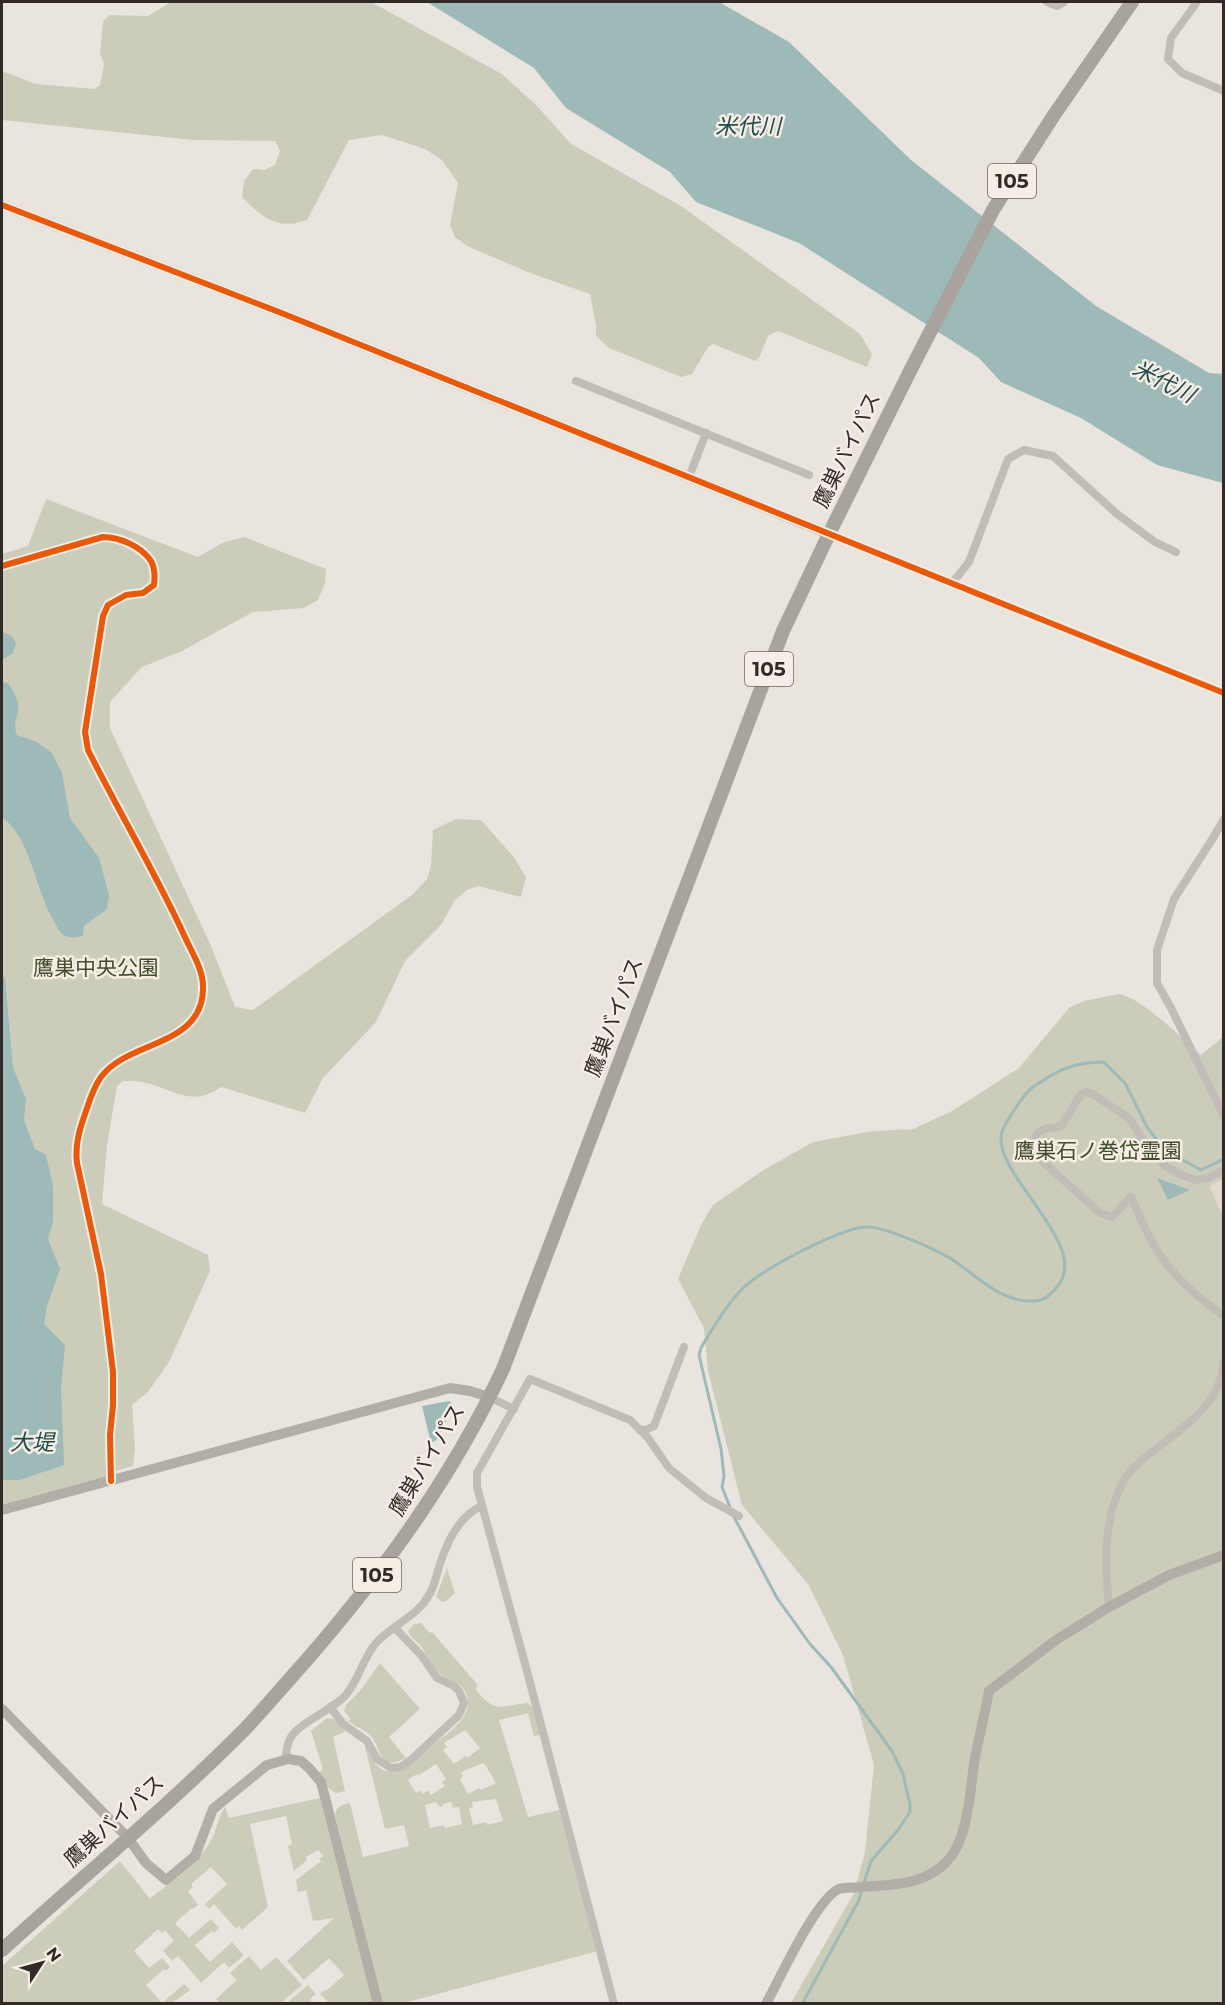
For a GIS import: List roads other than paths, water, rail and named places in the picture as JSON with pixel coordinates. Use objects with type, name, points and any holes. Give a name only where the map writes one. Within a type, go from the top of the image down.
[{"type":"highway","name":"鷹巣バイパス","points":[[2,1950],[240,1734],[326,1639],[380,1572],[446,1474],[489,1397],[515,1337],[779,642],[829,534],[993,210],[1054,115],[1132,2]]},
{"type":"street","points":[[1047,2],[1057,6],[1064,2]]},
{"type":"street","points":[[1197,2],[1171,38],[1168,58],[1182,73],[1224,91]]},
{"type":"street","points":[[2,205],[279,312],[1224,693]]},
{"type":"street","points":[[576,381],[809,475]]},
{"type":"street","points":[[689,477],[706,434]]},
{"type":"street","points":[[952,583],[969,562],[1008,459],[1023,450],[1053,456],[1117,514],[1155,542],[1176,552]]},
{"type":"street","points":[[2,566],[103,537],[117,537],[137,548],[151,561],[155,575],[154,585],[143,593],[126,595],[108,605],[103,616],[85,732],[88,750],[169,904],[200,970],[204,987],[198,1011],[190,1024],[168,1040],[128,1056],[102,1076],[94,1089],[76,1146],[77,1163],[101,1274],[112,1372],[111,1481]]},
{"type":"street","points":[[1224,819],[1174,899],[1157,950],[1157,983],[1224,1116]]},
{"type":"street","points":[[1224,1170],[1208,1178],[1196,1180],[1181,1175],[1165,1166],[1148,1148],[1130,1119],[1093,1094],[1085,1092],[1080,1094],[1062,1125],[1057,1128],[1047,1128],[1035,1139],[1034,1144],[1036,1154],[1042,1161],[1100,1213],[1112,1217],[1131,1197],[1158,1254],[1168,1267],[1209,1306],[1224,1316]]},
{"type":"street","points":[[640,1430],[654,1426],[684,1347]]},
{"type":"street","points":[[1109,1607],[1105,1560],[1110,1520],[1117,1494],[1126,1476],[1137,1464],[1207,1404],[1217,1389],[1223,1373],[1224,1361]]},
{"type":"street","points":[[614,2004],[477,1487],[477,1473],[530,1379],[630,1420],[669,1468],[706,1498],[739,1516]]},
{"type":"street","points":[[2,1510],[450,1388],[489,1397],[514,1409]]},
{"type":"street","points":[[286,1759],[287,1748],[292,1736],[345,1696],[376,1643],[423,1604],[431,1593],[442,1554],[457,1526],[467,1515],[482,1506]]},
{"type":"street","points":[[766,2004],[807,1927],[825,1900],[839,1889],[902,1884],[929,1876],[949,1860],[960,1840],[965,1822],[975,1756],[989,1691],[1056,1640],[1109,1607],[1169,1575],[1224,1555]]},
{"type":"street","points":[[330,1707],[343,1724],[367,1741],[377,1759],[392,1768],[401,1767],[459,1716],[464,1703],[459,1691],[437,1678],[421,1655],[395,1628]]},
{"type":"street","points":[[2,1709],[128,1838],[146,1863],[166,1880],[195,1856],[213,1809],[267,1765],[286,1759],[301,1761],[321,1782],[378,2004]]},
{"type":"water","name":"米代川","points":[[427,2],[719,2],[789,42],[911,160],[1096,306],[1209,373],[1223,374],[1223,483],[1157,465],[1081,418],[1001,382],[979,358],[799,243],[696,202],[670,172],[566,108],[534,68]]},
{"type":"water","points":[[2,632],[12,636],[16,644],[13,653],[2,660]]},
{"type":"water","points":[[2,682],[8,683],[17,700],[15,725],[17,735],[37,742],[52,753],[62,773],[70,818],[99,858],[109,895],[107,909],[84,926],[83,936],[74,938],[61,933],[48,908],[20,838],[2,817]]},
{"type":"water","name":"大堤","points":[[2,975],[5,978],[13,1068],[26,1099],[24,1120],[35,1149],[46,1155],[53,1186],[53,1221],[48,1239],[60,1269],[47,1306],[44,1324],[65,1345],[61,1388],[64,1465],[19,1480],[2,1480]]},
{"type":"water","points":[[1157,1178],[1190,1190],[1168,1200]]},
{"type":"water","points":[[449,1401],[453,1405],[438,1439],[431,1443],[422,1406]]},
{"type":"waterway","points":[[864,1883],[871,1861],[898,1830],[910,1812],[903,1774],[892,1751],[777,1598],[733,1515],[722,1487],[724,1476],[721,1449],[699,1355],[701,1348],[730,1303],[752,1281],[783,1261],[820,1242],[853,1229],[865,1227],[873,1227],[908,1238],[932,1249],[1010,1297],[1033,1301],[1049,1296],[1064,1272],[1063,1254],[1055,1235],[1005,1157],[1001,1136],[1007,1122],[1027,1093],[1042,1081],[1066,1068],[1104,1062],[1125,1083],[1147,1127],[1165,1150],[1201,1170],[1224,1159]]},
{"type":"waterway","points":[[802,2004],[859,1900],[862,1889]]},
{"type":"park label","name":"鷹巣中央公園","points":[[96,968]]},
{"type":"park label","name":"鷹巣石ノ巻岱霊園","points":[[1098,1151]]}]
